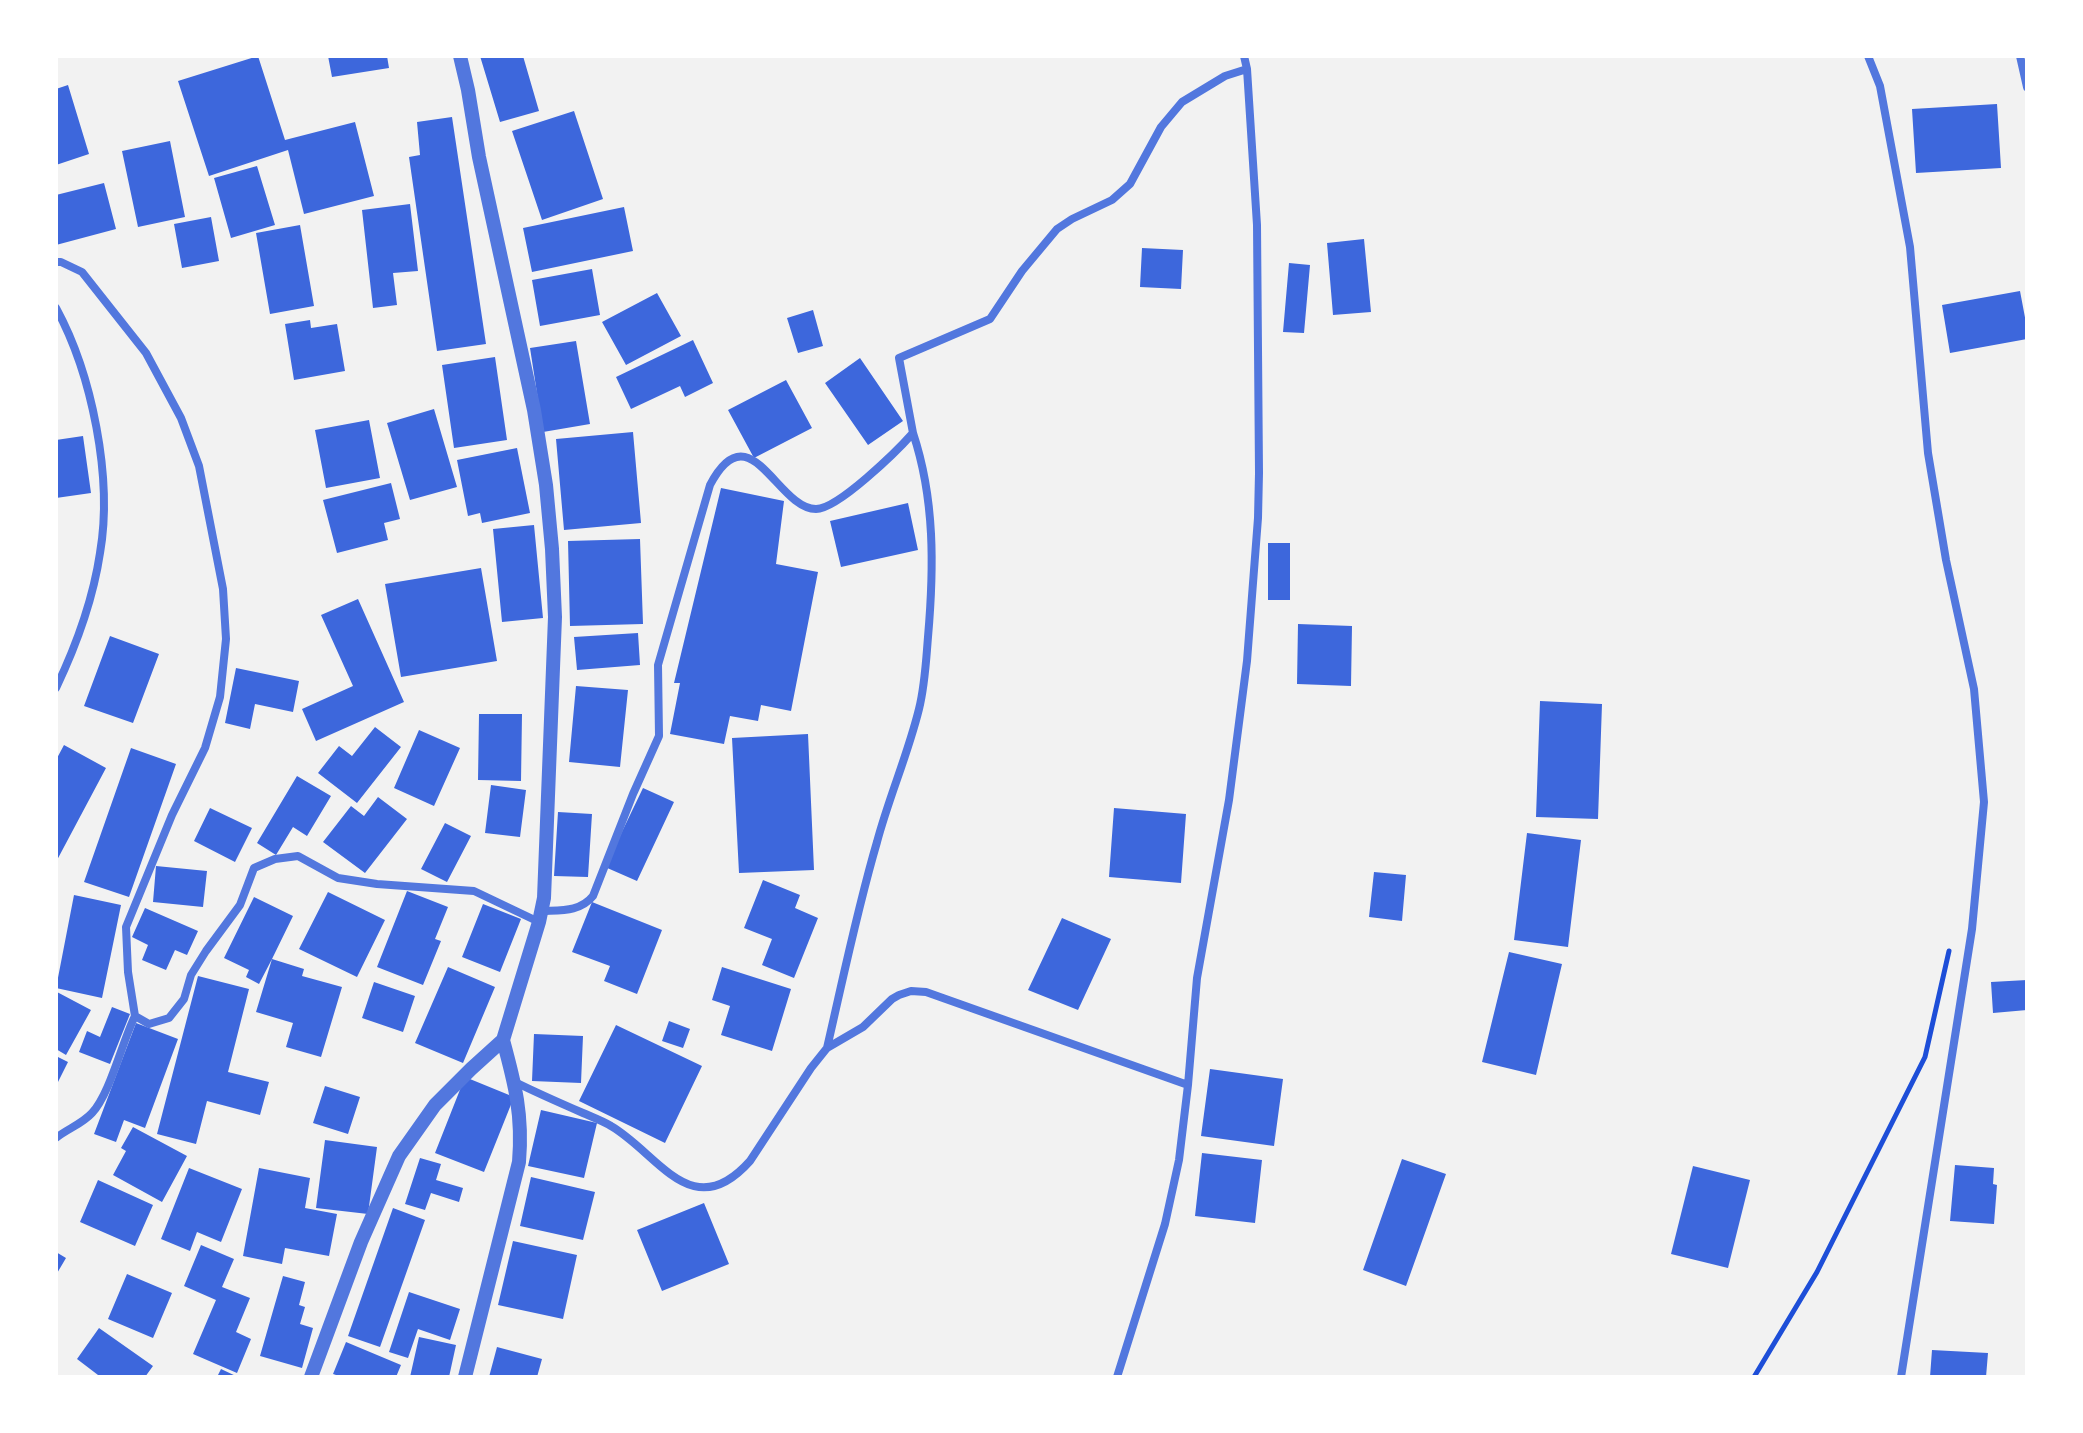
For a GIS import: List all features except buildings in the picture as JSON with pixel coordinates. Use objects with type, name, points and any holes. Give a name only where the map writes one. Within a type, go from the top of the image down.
[{"type":"street","points":[[311,1377],[361,1242],[399,1156],[435,1105],[503,1040],[541,917],[547,855],[555,617],[546,485],[534,410],[460,56]]},
{"type":"street","points":[[1117,1377],[1165,1224],[1179,1160],[1197,978],[1222,846],[1248,650],[1258,518],[1257,225],[1244,56]]},
{"type":"street","points":[[1868,56],[1880,86],[1910,247],[1928,453],[1946,560],[1974,689],[1984,802],[1972,929],[1901,1377]]},
{"type":"street","points":[[2020,56],[2027,87]]},
{"type":"street","points":[[827,1048],[866,882],[919,708],[926,669],[932,534],[921,457],[913,433],[899,358],[990,319],[1022,271],[1057,229],[1112,200],[1130,184],[1161,127],[1182,102],[1225,76],[1247,69]]},
{"type":"street","points":[[56,262],[82,272],[146,353],[181,418],[199,466],[223,589],[226,639],[220,697],[205,748],[172,815],[126,927],[128,972],[135,1016],[101,1101],[92,1113],[56,1138]]},
{"type":"street","points":[[56,308],[71,337],[88,386],[101,463],[104,513],[101,553],[91,596],[56,688]]},
{"type":"street","points":[[135,1016],[149,1024],[169,1018],[184,999],[191,975],[206,951],[240,905],[254,868],[275,859],[298,856],[338,878],[474,891],[541,917],[579,908],[587,903],[593,896],[659,736],[658,665],[710,485],[720,467],[736,457],[745,457],[754,461],[802,506],[812,510],[825,508],[837,503],[913,433]]},
{"type":"street","points":[[515,1082],[612,1126],[671,1177],[684,1183],[711,1186],[725,1183],[750,1161],[827,1048],[863,1027],[892,999],[905,993],[918,991],[1188,1085]]},
{"type":"street","points":[[465,1377],[519,1162],[520,1111],[503,1040]]},
{"type":"path","points":[[1754,1377],[1817,1272],[1925,1057],[1952,938]]}]
